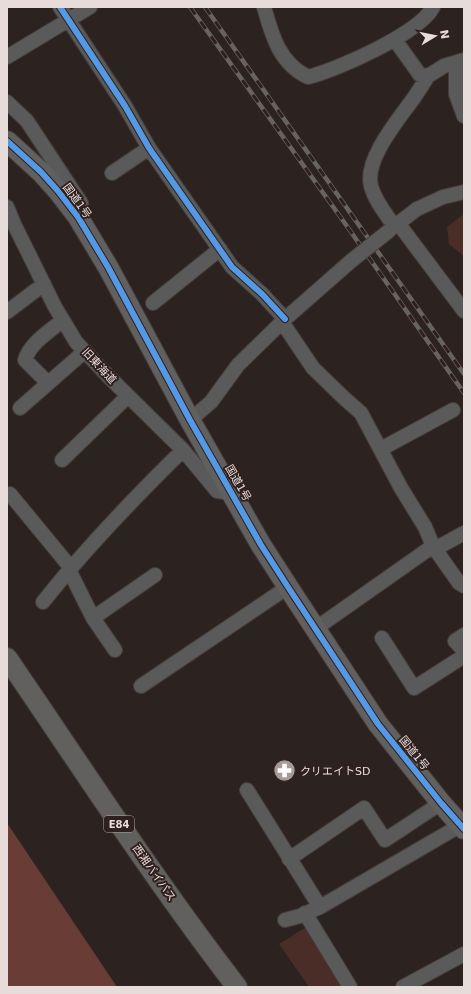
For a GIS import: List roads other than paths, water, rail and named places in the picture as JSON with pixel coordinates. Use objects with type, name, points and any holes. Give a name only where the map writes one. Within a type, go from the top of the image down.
[{"type":"highway","name":"国道1号","points":[[7,141],[41,172],[78,217],[108,267],[192,424],[288,587],[378,724],[462,827]]},
{"type":"highway","name":"西湘バイパス","points":[[7,658],[130,839],[211,954],[237,987]]},
{"type":"highway","name":"西湘バイパス","points":[[7,679],[151,892],[221,987]]},
{"type":"street","points":[[7,57],[64,13],[90,7]]},
{"type":"street","points":[[264,7],[273,39],[282,54],[298,72],[308,77],[321,74],[396,40],[429,14],[433,7]]},
{"type":"street","points":[[64,13],[125,106],[149,148],[232,267],[262,294],[284,321],[313,368],[360,412],[425,528],[434,548],[459,583],[464,586]]},
{"type":"street","points":[[396,40],[420,75],[428,76]]},
{"type":"street","points":[[464,116],[456,94],[460,62],[444,66],[428,76],[390,129],[377,155],[370,174],[371,186],[378,202],[394,226],[464,311]]},
{"type":"street","points":[[7,102],[27,121],[81,203],[82,211],[78,217]]},
{"type":"street","points":[[112,172],[149,148]]},
{"type":"street","points":[[43,602],[70,569],[179,447],[192,424],[211,402],[238,365],[284,321],[351,261],[394,226],[417,209],[443,197],[464,192]]},
{"type":"street","name":"旧東海道","points":[[7,207],[44,284],[76,342],[179,447],[218,491],[231,491]]},
{"type":"street","points":[[153,303],[220,249]]},
{"type":"street","points":[[7,312],[44,284]]},
{"type":"street","points":[[48,383],[25,360],[27,354],[42,337],[63,320]]},
{"type":"street","points":[[20,408],[85,351]]},
{"type":"street","points":[[62,460],[128,396]]},
{"type":"street","points":[[381,449],[453,410]]},
{"type":"street","points":[[10,494],[70,569],[93,618],[115,650]]},
{"type":"street","points":[[315,629],[434,548],[464,533]]},
{"type":"street","points":[[93,618],[155,575]]},
{"type":"street","points":[[141,686],[288,587]]},
{"type":"street","points":[[464,635],[455,641],[464,651]]},
{"type":"street","points":[[382,638],[414,688],[464,656]]},
{"type":"street","points":[[247,790],[320,907]]},
{"type":"street","points":[[290,858],[364,808],[385,840],[442,803]]},
{"type":"street","points":[[285,920],[300,916],[320,907],[462,827]]},
{"type":"street","points":[[304,913],[350,987]]},
{"type":"street","points":[[403,987],[464,954]]},
{"type":"railway","points":[[190,7],[464,393]]},
{"type":"railway","points":[[205,7],[464,374]]},
{"type":"place","name":"クリエイトSD","points":[[285,771]]}]
